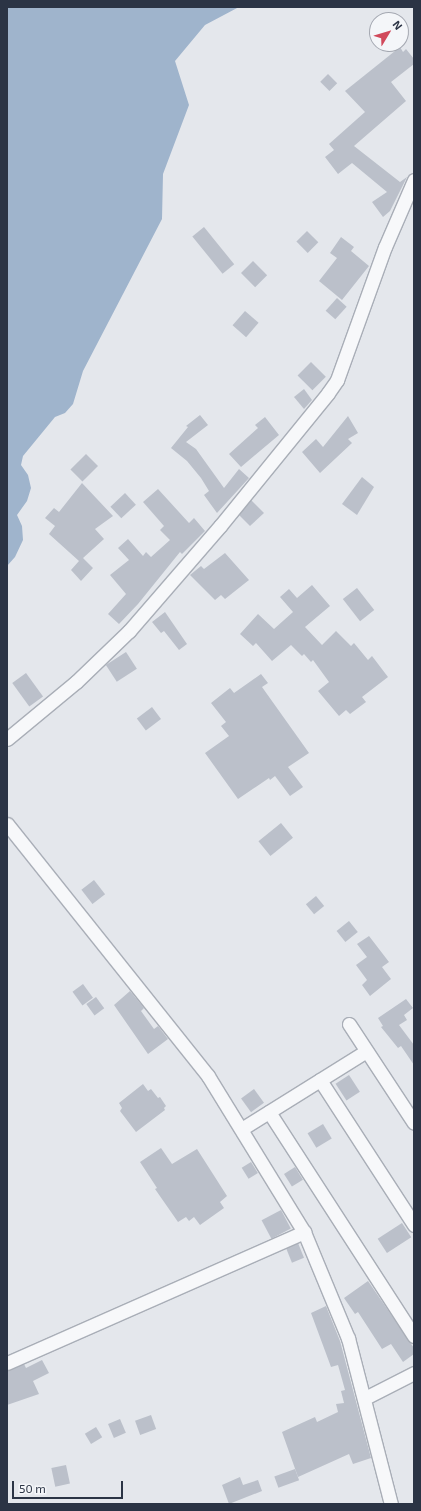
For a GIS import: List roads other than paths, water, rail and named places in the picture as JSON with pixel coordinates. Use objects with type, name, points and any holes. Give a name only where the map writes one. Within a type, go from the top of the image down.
[{"type":"street","points":[[7,740],[76,682],[130,631],[220,526],[337,380],[385,247],[414,180]]},
{"type":"street","points":[[7,824],[180,1038],[242,1128],[304,1232],[348,1338],[365,1398],[391,1504]]},
{"type":"street","points":[[348,1024],[414,1124]]},
{"type":"street","points":[[242,1128],[366,1051]]},
{"type":"street","points":[[320,1080],[414,1225]]},
{"type":"street","points":[[269,1112],[414,1336]]},
{"type":"street","points":[[7,1364],[304,1232]]},
{"type":"street","points":[[365,1398],[414,1373]]},
{"type":"water","points":[[7,7],[239,7],[205,25],[175,61],[189,105],[163,174],[162,219],[83,371],[73,404],[65,413],[55,417],[23,456],[21,465],[28,475],[31,488],[27,501],[17,515],[22,526],[23,540],[15,557],[7,566]]}]
